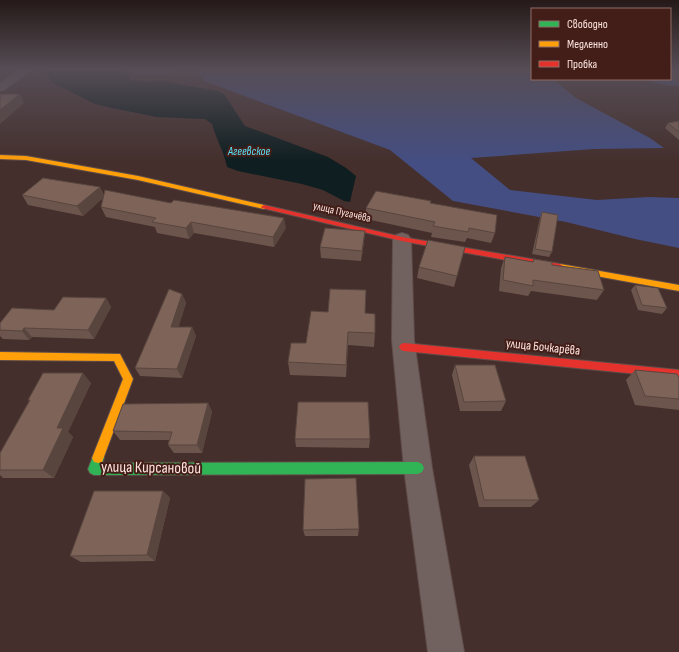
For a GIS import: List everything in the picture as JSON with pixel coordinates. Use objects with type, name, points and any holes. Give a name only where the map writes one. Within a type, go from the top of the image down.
[{"type":"street","name":"улица Пугачёва","points":[[0,157],[26,158],[138,178],[402,238],[679,288]]},
{"type":"street","points":[[402,238],[404,346],[418,468],[446,652]]},
{"type":"street","name":"улица Бочкарёва","points":[[404,346],[679,374]]},
{"type":"street","name":"улица Кирсановой","points":[[0,356],[117,357],[128,379],[94,469],[418,468]]},
{"type":"shaded area","points":[[256,100],[580,100],[650,138],[664,148],[594,149],[471,158],[510,190],[597,200],[648,197],[679,198],[679,248],[566,222],[453,201],[390,150]]},
{"type":"water","name":"Агеевское","points":[[88,100],[228,100],[245,126],[328,157],[356,176],[350,202],[344,201],[323,190],[302,184],[238,171],[227,167],[212,124],[205,119],[157,117],[95,104]]},
{"type":"building","points":[[0,100],[12,100],[0,110]]},
{"type":"building","points":[[679,121],[679,132],[668,123]]},
{"type":"building","points":[[43,178],[100,187],[77,206],[22,195]]},
{"type":"building","points":[[105,190],[171,203],[174,200],[284,218],[273,237],[191,222],[186,228],[152,222],[156,218],[101,207]]},
{"type":"building","points":[[376,191],[431,201],[430,203],[497,215],[495,233],[469,228],[468,232],[433,226],[435,222],[366,208]]},
{"type":"building","points":[[542,212],[558,215],[552,252],[535,249]]},
{"type":"building","points":[[325,228],[365,231],[362,251],[320,247]]},
{"type":"building","points":[[428,240],[465,247],[457,276],[419,267]]},
{"type":"building","points":[[505,257],[533,262],[534,259],[552,262],[552,265],[598,271],[604,290],[533,280],[533,286],[503,280]]},
{"type":"building","points":[[635,285],[658,288],[667,308],[642,305]]},
{"type":"building","points":[[169,289],[182,294],[171,327],[192,327],[177,369],[135,368]]},
{"type":"building","points":[[330,289],[366,290],[365,313],[375,314],[375,333],[348,332],[346,365],[288,362],[291,343],[306,343],[311,311],[328,312]]},
{"type":"building","points":[[63,297],[106,298],[88,330],[24,328],[22,331],[0,330],[0,323],[12,308],[54,310]]},
{"type":"building","points":[[455,365],[495,365],[506,401],[464,402]]},
{"type":"building","points":[[635,370],[677,374],[679,378],[679,399],[645,396]]},
{"type":"building","points":[[43,373],[83,373],[57,428],[63,428],[43,470],[0,470],[0,453],[30,400],[28,400]]},
{"type":"building","points":[[298,402],[368,402],[370,439],[295,439]]},
{"type":"building","points":[[208,403],[197,445],[168,445],[172,432],[113,431],[123,404]]},
{"type":"building","points":[[474,456],[525,456],[539,500],[484,500]]},
{"type":"building","points":[[356,478],[359,529],[303,530],[305,479]]},
{"type":"building","points":[[94,491],[163,491],[147,555],[70,556]]},
{"type":"traffic: fast","points":[[98,458],[94,469],[418,468]]},
{"type":"traffic: slow","points":[[0,157],[26,158],[138,178],[264,207]]},
{"type":"traffic: slow","points":[[560,267],[679,288]]},
{"type":"traffic: slow","points":[[0,356],[117,357],[128,379],[98,458]]},
{"type":"traffic: jam","points":[[264,207],[402,239],[560,267]]},
{"type":"traffic: jam","points":[[404,347],[679,374]]}]
